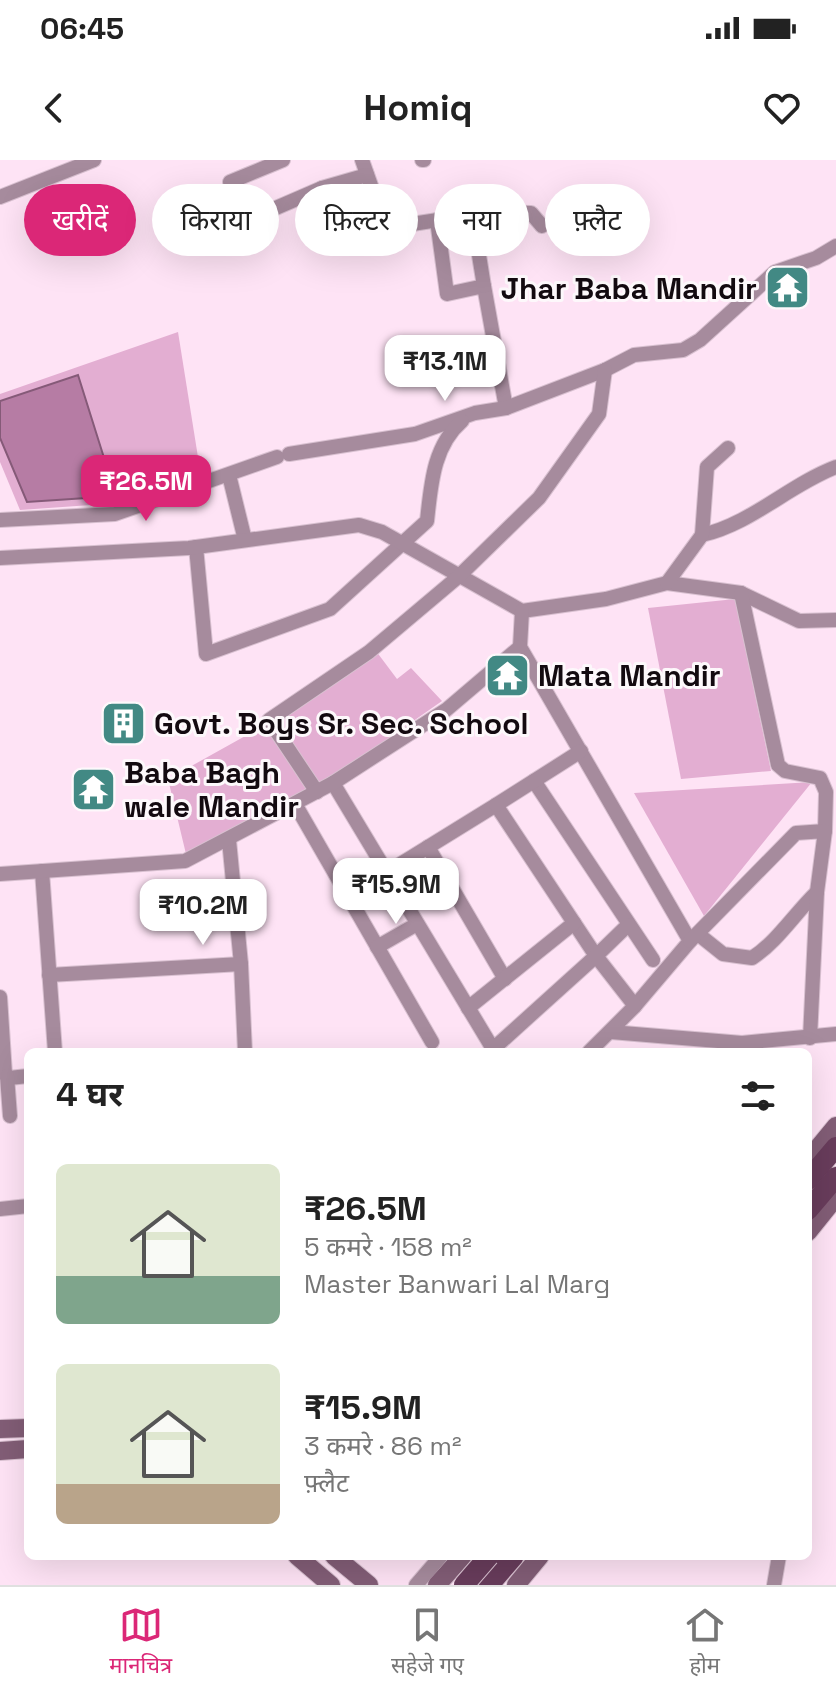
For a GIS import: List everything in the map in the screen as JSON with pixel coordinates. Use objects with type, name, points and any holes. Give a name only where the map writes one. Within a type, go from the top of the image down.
[{"type":"main road","points":[[812,1155],[836,1126]]},
{"type":"main road","points":[[812,1175],[836,1147]]},
{"type":"main road","points":[[812,1216],[836,1177]]},
{"type":"main road","points":[[812,1217],[836,1197]]},
{"type":"main road","points":[[0,1429],[24,1428]]},
{"type":"main road","points":[[0,1451],[24,1449]]},
{"type":"main road","points":[[302,1560],[331,1585]]},
{"type":"main road","points":[[339,1560],[369,1585]]},
{"type":"main road","points":[[437,1585],[452,1560]]},
{"type":"main road","points":[[454,1560],[477,1585]]},
{"type":"main road","points":[[464,1585],[486,1560]]},
{"type":"main road","points":[[489,1585],[511,1560]]},
{"type":"main road","points":[[516,1585],[537,1560]]},
{"type":"street","points":[[0,197],[94,160]]},
{"type":"street","points":[[230,182],[283,160]]},
{"type":"street","points":[[362,160],[370,184]]},
{"type":"street","points":[[336,184],[367,175]]},
{"type":"street","points":[[529,213],[542,226]]},
{"type":"street","points":[[0,520],[115,514],[283,456],[415,434],[468,415],[506,408],[649,351],[683,350],[700,340],[775,272],[816,258],[836,246]]},
{"type":"street","points":[[442,256],[447,294],[484,286]]},
{"type":"street","points":[[479,256],[506,408]]},
{"type":"street","points":[[317,792],[269,720],[369,652],[458,577],[539,498],[599,414],[605,370]]},
{"type":"street","points":[[196,547],[206,654],[330,609],[427,521],[433,470],[451,431],[468,415]]},
{"type":"street","points":[[667,583],[702,535],[707,467],[728,448]]},
{"type":"street","points":[[702,535],[729,527],[804,479],[836,467]]},
{"type":"street","points":[[229,475],[245,540]]},
{"type":"street","points":[[0,558],[196,547],[359,525],[405,544],[522,611],[606,599],[667,583],[741,593],[799,621],[836,620]]},
{"type":"street","points":[[741,593],[778,765],[785,771],[820,778],[826,792],[825,831],[817,892],[810,1038]]},
{"type":"street","points":[[522,611],[520,647],[694,938],[723,954],[752,958],[766,949],[794,914],[817,892]]},
{"type":"street","points":[[0,874],[185,861],[333,783],[446,710],[520,647]]},
{"type":"street","points":[[386,873],[581,751]]},
{"type":"street","points":[[534,781],[653,960]]},
{"type":"street","points":[[333,783],[492,1048]]},
{"type":"street","points":[[295,804],[432,1042]]},
{"type":"street","points":[[496,805],[596,956],[635,1006]]},
{"type":"street","points":[[593,1048],[796,833],[825,831]]},
{"type":"street","points":[[229,840],[241,964],[245,1048]]},
{"type":"street","points":[[428,847],[505,979]]},
{"type":"street","points":[[42,871],[55,1048]]},
{"type":"street","points":[[468,1008],[574,923]]},
{"type":"street","points":[[377,947],[417,924]]},
{"type":"street","points":[[494,1048],[628,925]]},
{"type":"street","points":[[49,975],[241,964]]},
{"type":"street","points":[[0,997],[10,1116]]},
{"type":"street","points":[[611,1032],[742,1043],[836,1034]]},
{"type":"street","points":[[7,1076],[24,1076]]},
{"type":"street","points":[[0,1209],[24,1206]]},
{"type":"street","points":[[416,1585],[452,1560]]},
{"type":"street","points":[[774,1585],[778,1560]]},
{"type":"shaded area","points":[[178,332],[201,476],[119,503],[20,510],[0,462],[0,394]]},
{"type":"shaded area","points":[[78,375],[116,496],[27,502],[0,438],[0,401]]},
{"type":"shaded area","points":[[735,599],[771,771],[681,779],[648,608]]},
{"type":"shaded area","points":[[370,643],[397,679],[411,668],[442,701],[329,780],[186,854],[168,779],[276,719]]},
{"type":"shaded area","points":[[812,782],[704,916],[634,793]]},
{"type":"place","name":"Jhar Baba Mandir","points":[[788,288]]},
{"type":"place","name":"Mata Mandir","points":[[507,675]]},
{"type":"place","name":"Govt. Boys Sr. Sec. School","points":[[123,723]]},
{"type":"place","name":"Baba Bagh wale Mandir","points":[[93,789]]}]
